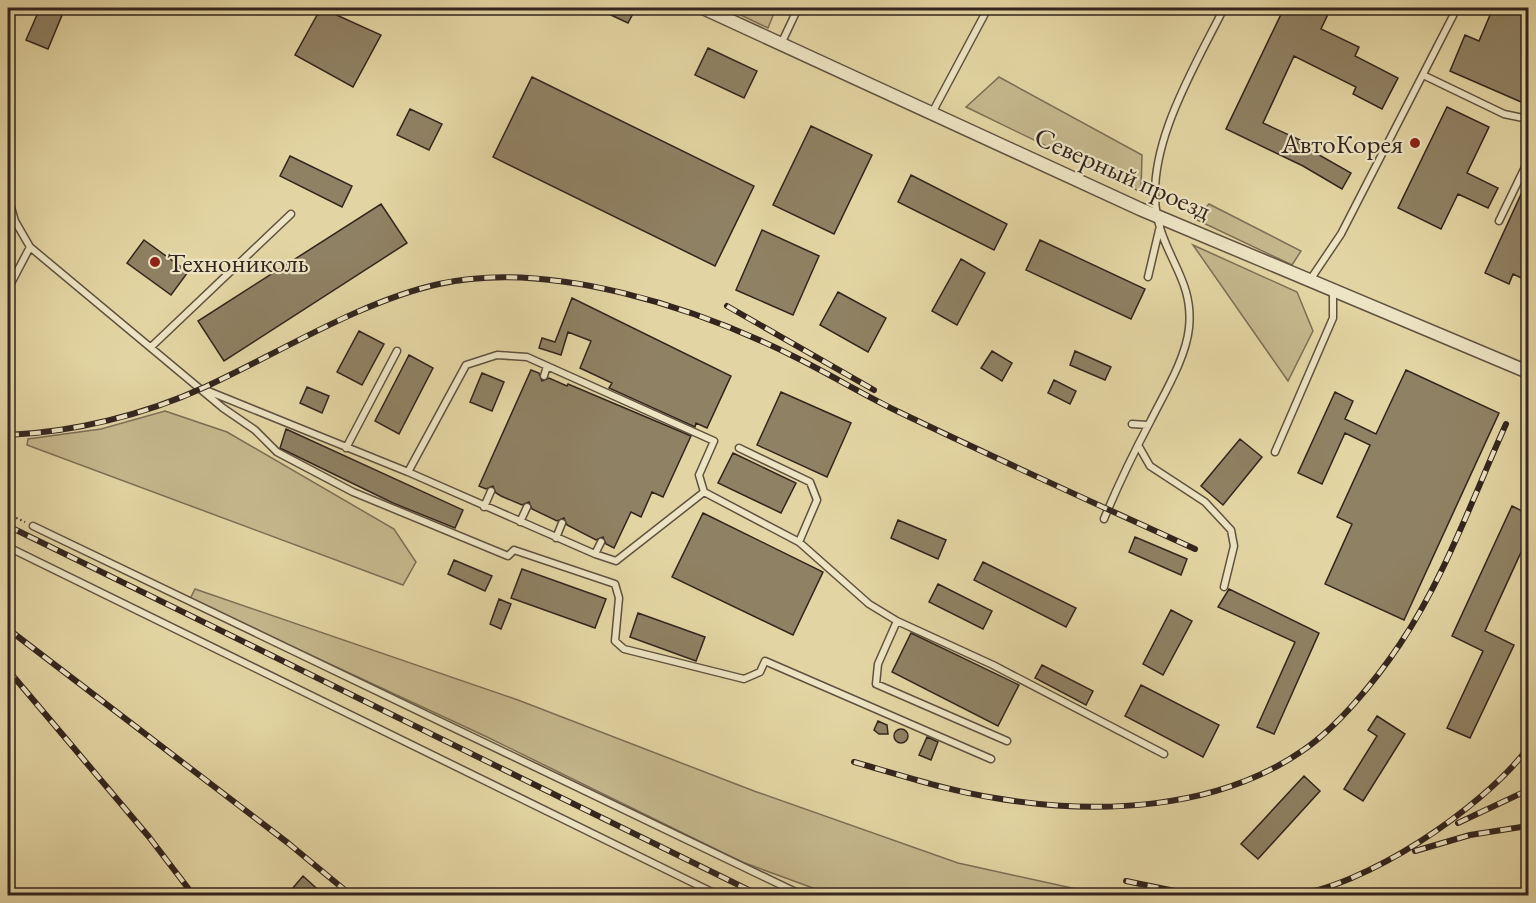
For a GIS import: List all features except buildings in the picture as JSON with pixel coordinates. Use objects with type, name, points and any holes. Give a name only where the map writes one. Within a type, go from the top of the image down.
[{"type":"street","name":"Северный проезд","points":[[703,8],[1159,221],[1309,280],[1528,372]]},
{"type":"lane","points":[[782,44],[798,8]]},
{"type":"lane","points":[[932,113],[988,8]]},
{"type":"lane","points":[[1104,519],[1174,375],[1189,329],[1188,290],[1159,221],[1154,182],[1163,140],[1224,8]]},
{"type":"lane","points":[[1309,280],[1341,234],[1457,8]]},
{"type":"lane","points":[[1423,75],[1504,114],[1528,119]]},
{"type":"lane","points":[[1499,220],[1528,161]]},
{"type":"lane","points":[[8,197],[15,221],[30,248],[255,430],[277,452],[352,492],[508,556],[514,550],[615,584],[619,598],[615,641],[624,649],[744,679],[760,672],[765,661],[991,759]]},
{"type":"lane","points":[[152,347],[291,214]]},
{"type":"lane","points":[[1148,277],[1159,221]]},
{"type":"lane","points":[[8,289],[30,248]]},
{"type":"lane","points":[[1275,452],[1333,318],[1334,291]]},
{"type":"lane","points":[[346,448],[397,351]]},
{"type":"lane","points":[[408,472],[466,365],[497,355],[526,357],[584,382],[617,401],[714,441],[699,475],[704,492],[800,542],[869,604],[897,621],[993,665],[1164,754]]},
{"type":"lane","points":[[544,376],[548,366]]},
{"type":"lane","points":[[581,389],[584,382]]},
{"type":"lane","points":[[202,388],[408,472],[610,560],[623,558],[704,492]]},
{"type":"lane","points":[[1132,424],[1148,425]]},
{"type":"lane","points":[[1138,445],[1150,466],[1205,502],[1231,530],[1233,546],[1224,587]]},
{"type":"lane","points":[[739,448],[810,482],[817,500],[800,542]]},
{"type":"lane","points":[[484,507],[491,491]]},
{"type":"lane","points":[[520,522],[527,507]]},
{"type":"lane","points":[[556,538],[562,523]]},
{"type":"lane","points":[[33,526],[804,896]]},
{"type":"lane","points":[[595,554],[601,542]]},
{"type":"lane","points":[[8,547],[720,896]]},
{"type":"lane","points":[[897,621],[878,664],[876,684],[1007,741]]},
{"type":"path","points":[[8,514],[33,526]]},
{"type":"shaded area","points":[[726,8],[776,8],[768,28]]},
{"type":"shaded area","points":[[999,77],[1142,155],[1141,192],[966,107]]},
{"type":"shaded area","points":[[1209,204],[1301,251],[1292,265],[1195,219]]},
{"type":"shaded area","points":[[1193,245],[1297,292],[1313,331],[1288,381]]},
{"type":"shaded area","points":[[165,411],[227,432],[394,529],[416,562],[403,585],[27,445],[28,439],[101,429]]},
{"type":"shaded area","points":[[195,589],[518,700],[754,791],[958,863],[1104,895],[832,895],[742,862],[485,736],[190,599]]},
{"type":"railway","points":[[8,435],[83,426],[158,406],[233,374],[350,315],[410,292],[439,284],[482,278],[528,278],[575,283],[623,293],[669,306],[758,339],[936,430],[1195,549]]},
{"type":"railway","points":[[727,306],[874,390]]},
{"type":"railway","points":[[854,762],[977,795],[1073,806],[1114,806],[1193,797],[1232,786],[1268,771],[1302,751],[1329,729],[1380,673],[1400,644],[1445,564],[1506,424]]},
{"type":"railway","points":[[8,526],[761,896]]},
{"type":"railway","points":[[8,629],[288,843],[352,896]]},
{"type":"railway","points":[[8,670],[149,837],[194,896]]},
{"type":"railway","points":[[1288,896],[1319,890],[1352,878],[1420,842],[1482,795],[1528,748]]},
{"type":"railway","points":[[1458,823],[1528,790]]},
{"type":"railway","points":[[1415,851],[1470,835],[1528,826]]},
{"type":"railway","points":[[1126,881],[1199,896]]},
{"type":"place","name":"АвтоКорея","points":[[1415,143]]},
{"type":"place","name":"Технониколь","points":[[155,262]]}]
